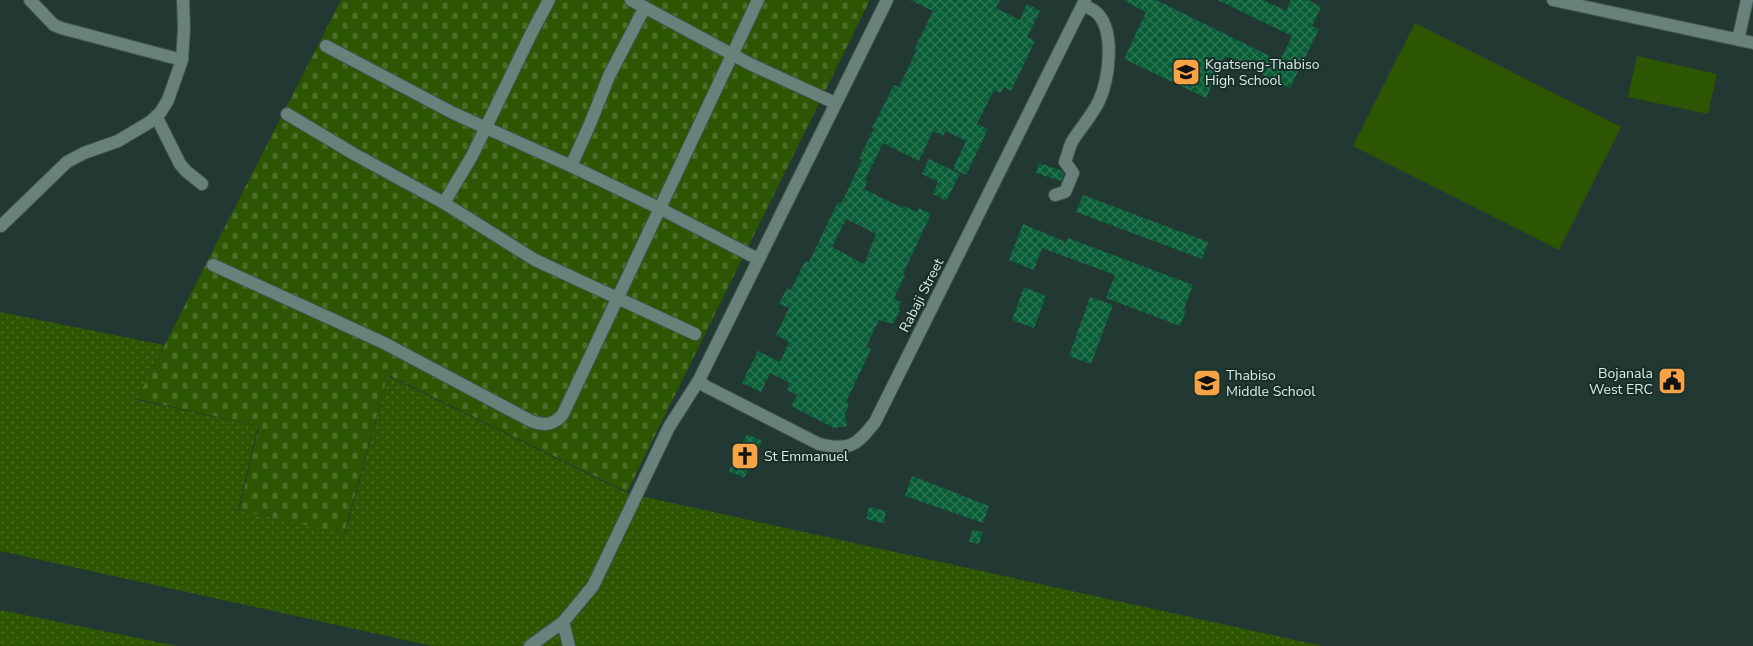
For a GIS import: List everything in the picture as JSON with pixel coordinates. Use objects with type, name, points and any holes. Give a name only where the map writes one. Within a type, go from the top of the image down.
[{"type":"street","points":[[30,0],[54,25],[61,28],[182,60]]},
{"type":"street","points":[[1,226],[67,162],[84,153],[118,141],[150,122],[156,116],[168,100],[182,60],[183,0]]},
{"type":"street","points":[[444,203],[472,156],[549,0]]},
{"type":"street","points":[[631,0],[732,54],[835,103]]},
{"type":"street","points":[[213,265],[384,343],[538,424],[550,424],[563,414],[758,0]]},
{"type":"street","points":[[530,646],[563,622],[592,586],[669,427],[699,380],[887,0]]},
{"type":"street","points":[[1553,0],[1579,3],[1753,43]]},
{"type":"street","points":[[1738,40],[1746,0]]},
{"type":"street","points":[[1054,195],[1065,192],[1070,184],[1074,173],[1066,162],[1072,141],[1088,122],[1100,99],[1109,62],[1109,39],[1104,23],[1096,12],[1084,2]]},
{"type":"street","name":"Rabaji Street","points":[[699,380],[705,386],[820,444],[838,448],[847,447],[857,442],[866,434],[875,422],[1084,2]]},
{"type":"street","points":[[571,166],[609,76],[645,7]]},
{"type":"street","points":[[326,46],[453,113],[659,208],[758,259]]},
{"type":"street","points":[[287,114],[354,154],[444,203],[535,260],[696,334]]},
{"type":"street","points":[[156,116],[180,164],[202,184]]},
{"type":"street","points":[[563,622],[569,646]]},
{"type":"green space","points":[[341,0],[870,0],[627,492],[388,375],[344,534],[239,510],[259,426],[137,399]]},
{"type":"green space","points":[[1415,23],[1621,127],[1559,250],[1353,146]]},
{"type":"green space","points":[[1637,56],[1717,74],[1708,114],[1628,97]]},
{"type":"green space","points":[[0,312],[164,345],[137,400],[258,426],[238,510],[345,534],[388,376],[627,493],[1322,646],[432,646],[0,551]]},
{"type":"green space","points":[[0,610],[177,646],[0,646]]},
{"type":"building","points":[[910,0],[1000,0],[996,8],[1020,20],[1027,4],[1040,11],[1027,37],[1035,41],[1011,91],[1004,87],[1001,93],[994,90],[977,124],[988,129],[966,175],[953,169],[966,141],[946,131],[943,136],[933,131],[919,161],[883,143],[865,180],[868,181],[864,189],[903,208],[904,206],[917,212],[919,208],[931,214],[894,298],[901,302],[898,309],[900,310],[893,324],[879,320],[866,347],[871,349],[846,402],[849,404],[845,414],[847,426],[834,428],[791,406],[797,395],[787,390],[790,383],[770,373],[761,392],[742,383],[758,351],[780,362],[789,342],[776,335],[789,308],[779,304],[787,288],[791,290],[805,261],[809,262],[838,202],[841,204],[862,160],[859,158],[874,129],[872,128],[894,85],[899,87],[933,11]],"holes":[[[846,219],[876,234],[864,264],[832,247]]]},
{"type":"building","points":[[1123,0],[1156,0],[1280,61],[1292,36],[1218,0],[1263,0],[1286,11],[1291,0],[1308,0],[1321,7],[1312,26],[1319,29],[1290,88],[1225,56],[1206,98],[1124,59],[1146,12]]},
{"type":"building","points":[[929,159],[960,174],[946,201],[933,194],[938,182],[922,174]]},
{"type":"building","points":[[1039,163],[1060,170],[1064,174],[1061,181],[1036,173]]},
{"type":"building","points":[[1083,195],[1208,242],[1202,259],[1076,212]]},
{"type":"building","points":[[1023,224],[1066,242],[1068,238],[1193,285],[1180,326],[1106,298],[1115,275],[1042,248],[1034,270],[1009,260]]},
{"type":"building","points":[[1024,287],[1046,296],[1034,328],[1012,320]]},
{"type":"building","points":[[1090,297],[1113,305],[1091,364],[1069,356]]},
{"type":"building","name":"St Emmanuel","points":[[747,434],[762,441],[744,478],[729,471]]},
{"type":"building","points":[[912,476],[989,506],[983,523],[905,496]]},
{"type":"building","points":[[869,507],[886,511],[884,523],[866,519]]},
{"type":"building","points":[[972,530],[983,532],[979,544],[969,542]]},
{"type":"place","name":"Kgatseng-Thabiso High School","points":[[1186,72]]},
{"type":"place","name":"Bojanala West ERC","points":[[1672,381]]},
{"type":"place","name":"Thabiso Middle School","points":[[1207,383]]},
{"type":"place","name":"St Emmanuel","points":[[745,456]]}]
